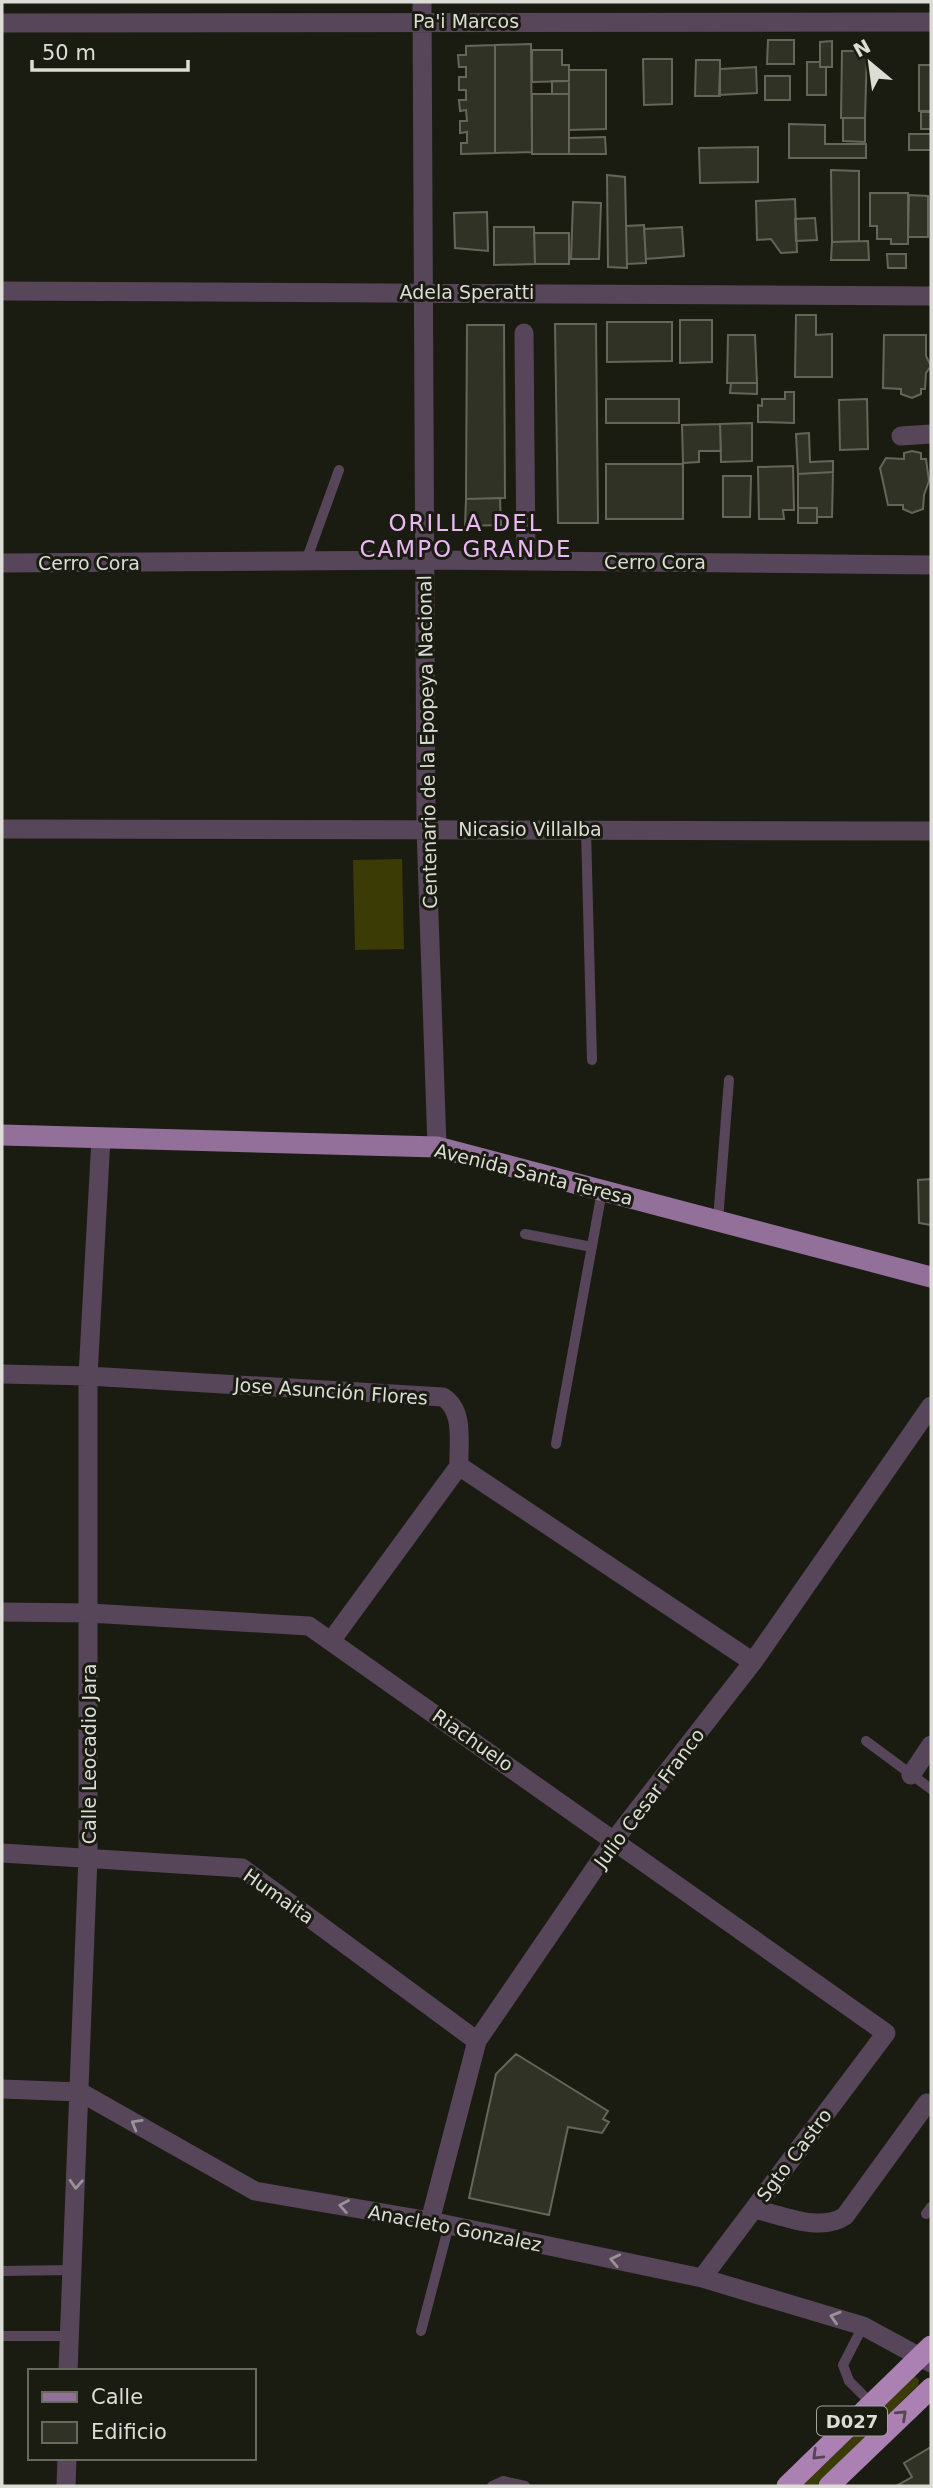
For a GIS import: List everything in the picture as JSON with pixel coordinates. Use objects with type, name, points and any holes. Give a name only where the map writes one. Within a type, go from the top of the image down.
[{"type":"highway","name":"D027","points":[[787,2486],[871,2403],[927,2355]]},
{"type":"highway","name":"D027","points":[[829,2486],[931,2388]]},
{"type":"main road","name":"Avenida Santa Teresa","points":[[2,1135],[437,1147],[931,1277]]},
{"type":"street","name":"Pa'i Marcos","points":[[2,23],[422,12],[931,22]]},
{"type":"street","name":"Centenario de la Epopeya Nacional","points":[[422,12],[426,828],[437,1147]]},
{"type":"street","name":"Adela Speratti","points":[[2,290],[931,296]]},
{"type":"street","points":[[524,333],[526,561]]},
{"type":"street","points":[[901,436],[931,434]]},
{"type":"street","name":"Cerro Cora","points":[[2,563],[526,561],[931,565]]},
{"type":"street","name":"Nicasio Villalba","points":[[2,829],[931,831]]},
{"type":"street","name":"Calle Leocadio Jara","points":[[68,2369],[89,1856],[88,1376],[101,1138]]},
{"type":"street","name":"Jose Asunción Flores","points":[[2,1374],[88,1376],[443,1397],[453,1403],[458,1411],[459,1466]]},
{"type":"street","name":"Julio Cesar Franco","points":[[439,2223],[477,2041],[615,1839],[753,1662],[931,1406]]},
{"type":"street","points":[[331,1641],[459,1466],[753,1662]]},
{"type":"street","name":"Riachuelo","points":[[2,1612],[89,1613],[309,1626],[615,1839],[886,2033]]},
{"type":"street","points":[[911,1775],[931,1745]]},
{"type":"street","name":"Humaita","points":[[2,1853],[89,1856],[242,1868],[477,2041]]},
{"type":"street","name":"Sgto Castro","points":[[702,2278],[886,2033]]},
{"type":"street","name":"Anacleto Gonzalez","points":[[2,2089],[80,2092],[255,2191],[439,2223],[702,2278],[863,2326],[927,2355]]},
{"type":"street","points":[[754,2209],[822,2225],[836,2222],[845,2216],[927,2103]]},
{"type":"street","points":[[66,2486],[67,2460]]},
{"type":"lane","points":[[306,561],[339,470]]},
{"type":"lane","points":[[586,829],[592,1060]]},
{"type":"lane","points":[[718,1221],[729,1080]]},
{"type":"lane","points":[[556,1444],[602,1190]]},
{"type":"lane","points":[[525,1234],[592,1247]]},
{"type":"lane","points":[[866,1741],[931,1788]]},
{"type":"lane","points":[[421,2331],[439,2223]]},
{"type":"lane","points":[[2,2271],[72,2270]]},
{"type":"lane","points":[[863,2326],[843,2365],[849,2381],[871,2403]]},
{"type":"lane","points":[[2,2336],[69,2336]]},
{"type":"lane","points":[[492,2486],[503,2481],[525,2486]]},
{"type":"shaded area","points":[[402,859],[404,949],[355,950],[353,860]]},
{"type":"shaded area","points":[[914,2375],[919,2380],[918,2385],[816,2486],[801,2486]]},
{"type":"building","points":[[768,40],[794,40],[794,64],[767,64]]},
{"type":"building","points":[[832,41],[832,67],[820,67],[820,42]]},
{"type":"building","points":[[531,44],[532,152],[495,153],[495,45]]},
{"type":"building","points":[[495,45],[495,153],[461,154],[461,143],[467,143],[467,132],[460,133],[460,121],[467,121],[466,110],[460,111],[459,100],[466,100],[466,90],[459,90],[459,77],[466,77],[466,67],[459,67],[458,55],[466,55],[466,46]]},
{"type":"building","points":[[532,50],[562,50],[562,65],[569,65],[569,81],[532,82]]},
{"type":"building","points":[[842,51],[867,51],[865,118],[841,118]]},
{"type":"building","points":[[643,59],[672,59],[672,104],[644,105]]},
{"type":"building","points":[[696,60],[720,60],[720,96],[695,96]]},
{"type":"building","points":[[807,62],[820,62],[820,67],[826,67],[826,95],[807,95]]},
{"type":"building","points":[[919,65],[931,65],[931,111],[919,111]]},
{"type":"building","points":[[756,67],[757,93],[719,95],[720,69]]},
{"type":"building","points":[[569,70],[606,70],[606,129],[569,130]]},
{"type":"building","points":[[765,76],[790,76],[790,100],[765,100]]},
{"type":"building","points":[[552,81],[569,81],[569,94],[552,94]]},
{"type":"building","points":[[532,94],[569,94],[569,154],[532,154]]},
{"type":"building","points":[[921,112],[931,112],[931,129],[921,129]]},
{"type":"building","points":[[843,118],[865,118],[865,142],[843,141]]},
{"type":"building","points":[[789,124],[825,125],[825,144],[866,144],[866,158],[789,158]]},
{"type":"building","points":[[909,134],[931,134],[931,150],[909,150]]},
{"type":"building","points":[[605,137],[606,154],[569,154],[569,138]]},
{"type":"building","points":[[758,147],[758,182],[700,183],[699,148]]},
{"type":"building","points":[[831,170],[859,171],[859,241],[832,242]]},
{"type":"building","points":[[607,175],[625,177],[627,268],[608,267]]},
{"type":"building","points":[[870,193],[908,193],[908,244],[891,244],[891,239],[877,239],[877,226],[870,226]]},
{"type":"building","points":[[909,195],[928,196],[928,237],[908,237]]},
{"type":"building","points":[[795,199],[797,252],[781,253],[771,239],[757,240],[756,201]]},
{"type":"building","points":[[573,202],[601,203],[599,259],[571,259]]},
{"type":"building","points":[[487,212],[488,251],[455,248],[454,213]]},
{"type":"building","points":[[815,218],[817,240],[796,241],[795,219]]},
{"type":"building","points":[[644,225],[646,263],[627,264],[626,226]]},
{"type":"building","points":[[494,227],[534,227],[535,264],[494,265]]},
{"type":"building","points":[[682,227],[684,256],[646,259],[644,229]]},
{"type":"building","points":[[534,233],[569,233],[569,264],[535,264]]},
{"type":"building","points":[[868,241],[869,260],[831,260],[832,242]]},
{"type":"building","points":[[887,254],[906,254],[906,268],[888,268]]},
{"type":"building","points":[[796,315],[816,315],[816,335],[832,334],[832,377],[795,377]]},
{"type":"building","points":[[680,320],[712,320],[712,362],[680,363]]},
{"type":"building","points":[[607,322],[672,322],[672,361],[607,362]]},
{"type":"building","points":[[555,324],[596,324],[598,523],[558,523]]},
{"type":"building","points":[[467,325],[504,325],[505,498],[466,499]]},
{"type":"building","points":[[728,335],[755,335],[757,383],[727,383]]},
{"type":"building","points":[[884,335],[926,335],[926,356],[931,366],[926,373],[925,389],[921,389],[921,394],[912,398],[901,394],[901,389],[883,388]]},
{"type":"building","points":[[731,383],[757,383],[757,394],[730,393]]},
{"type":"building","points":[[785,392],[794,392],[794,423],[758,422],[758,405],[762,406],[762,399],[785,399]]},
{"type":"building","points":[[606,399],[679,399],[679,423],[606,423]]},
{"type":"building","points":[[867,399],[868,449],[840,450],[839,400]]},
{"type":"building","points":[[752,423],[752,461],[721,462],[720,424]]},
{"type":"building","points":[[720,424],[721,451],[699,451],[699,462],[683,463],[682,425]]},
{"type":"building","points":[[809,433],[810,462],[833,461],[833,472],[798,474],[796,434]]},
{"type":"building","points":[[904,453],[921,453],[921,459],[926,459],[929,481],[923,509],[912,513],[903,509],[903,505],[888,505],[880,468],[886,458],[904,459]]},
{"type":"building","points":[[606,464],[683,464],[683,519],[606,519]]},
{"type":"building","points":[[793,466],[794,510],[783,510],[784,519],[759,519],[758,467]]},
{"type":"building","points":[[833,472],[832,517],[817,517],[817,508],[798,508],[798,474]]},
{"type":"building","points":[[723,476],[751,476],[750,517],[723,517]]},
{"type":"building","points":[[500,498],[501,525],[465,526],[466,499]]},
{"type":"building","points":[[798,508],[817,508],[817,523],[798,523]]},
{"type":"building","points":[[931,1179],[931,1225],[919,1223],[918,1180]]},
{"type":"building","points":[[516,2054],[608,2111],[603,2119],[609,2122],[602,2133],[568,2127],[549,2215],[469,2198],[496,2074]]},
{"type":"building","points":[[931,2447],[931,2486],[896,2486],[912,2477],[904,2463]]},
{"type":"district","name":"ORILLA DEL CAMPO GRANDE","points":[[466,536]]}]
